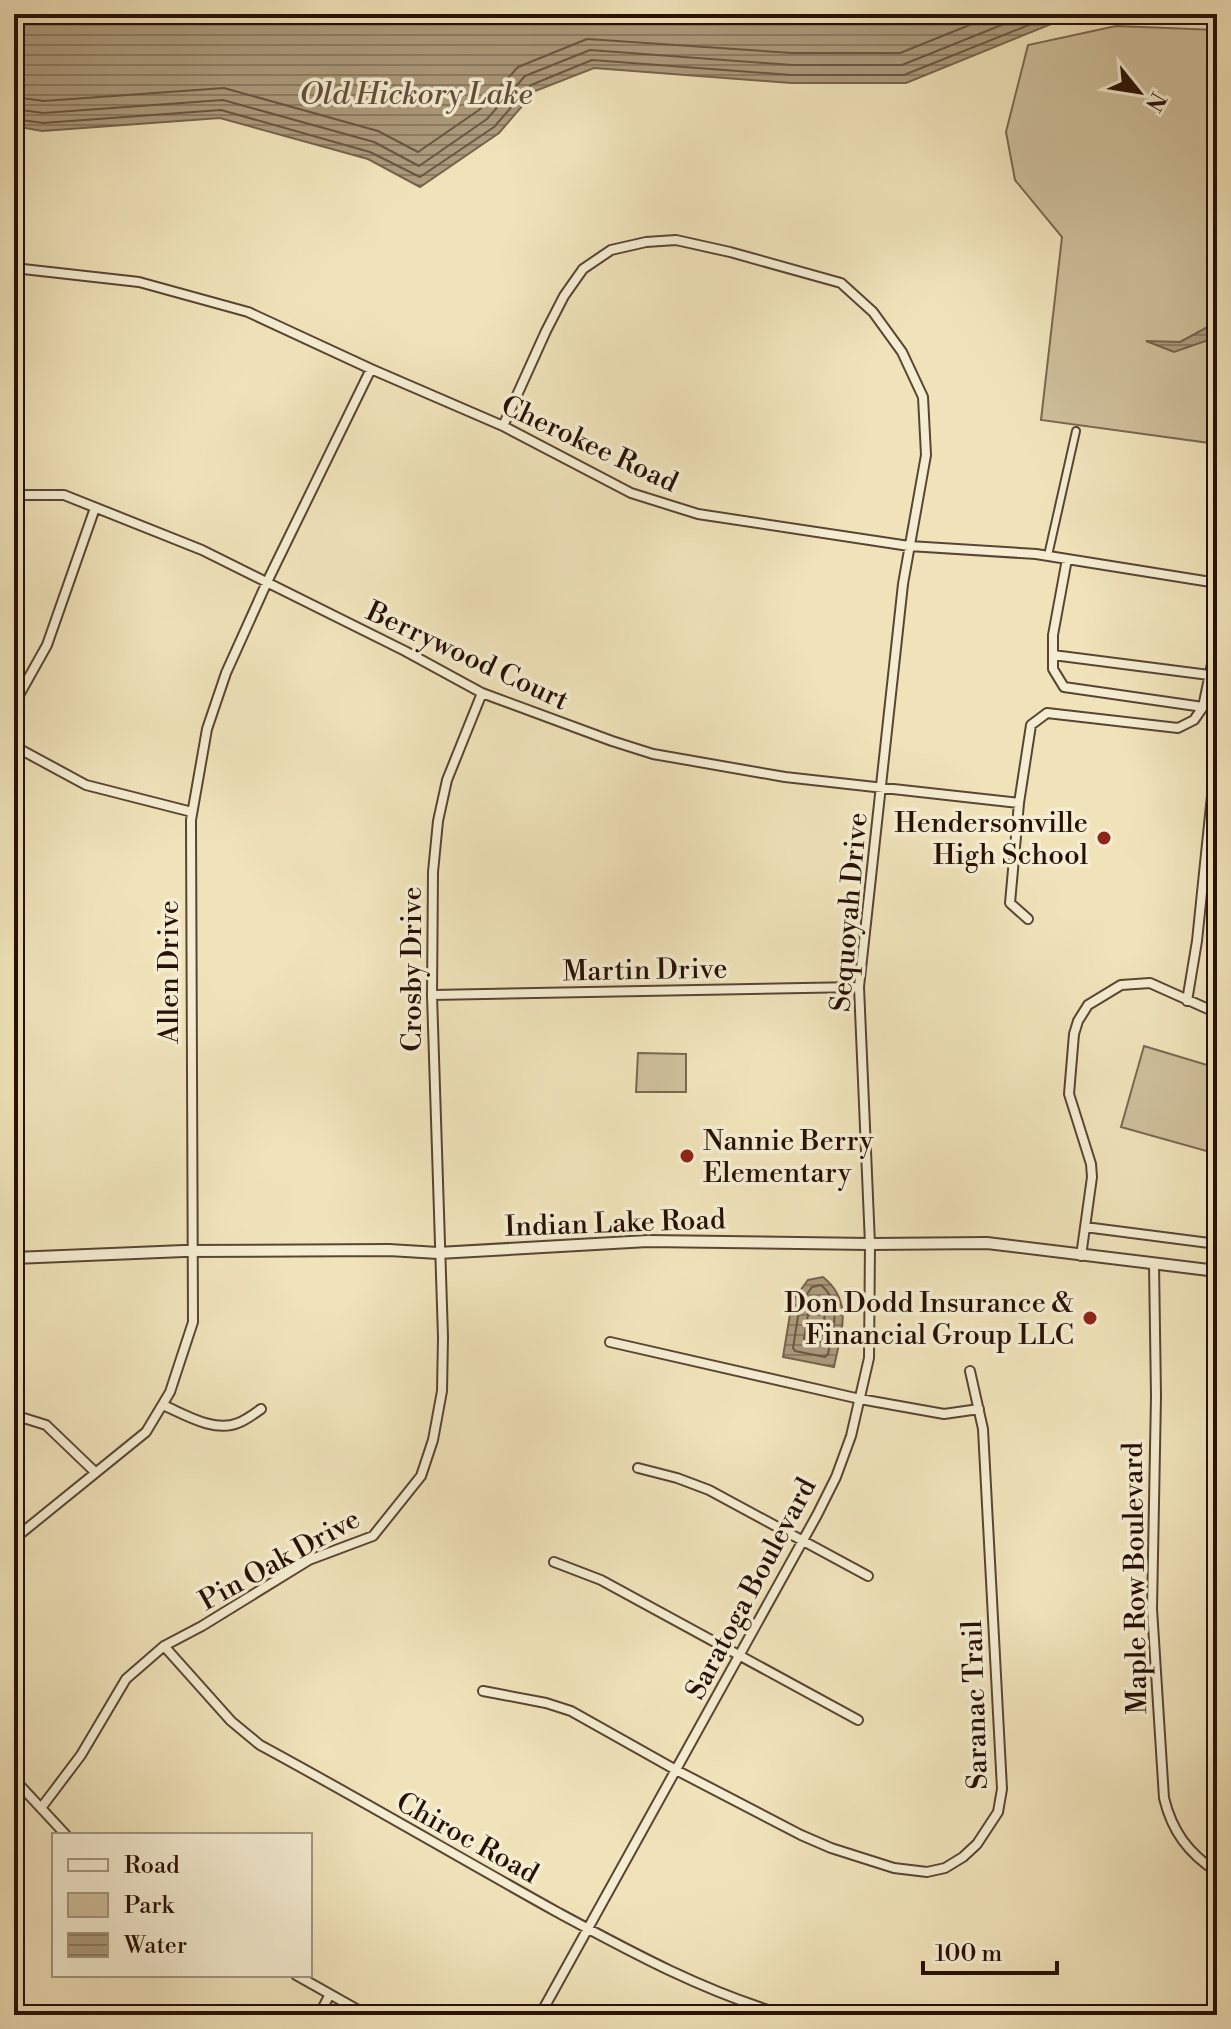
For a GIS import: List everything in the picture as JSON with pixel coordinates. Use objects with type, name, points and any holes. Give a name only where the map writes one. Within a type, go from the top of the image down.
[{"type":"street","name":"Sequoyah Drive","points":[[503,426],[564,296],[583,269],[611,250],[646,242],[676,240],[841,283],[873,312],[902,352],[923,397],[926,455],[903,584],[859,987],[870,1244]]},
{"type":"street","name":"Cherokee Road","points":[[14,268],[139,282],[248,312],[503,426],[600,478],[664,505],[698,514],[909,546],[1036,554],[1217,583]]},
{"type":"street","name":"Allen Drive","points":[[14,1539],[146,1432],[170,1392],[193,1322],[189,936],[192,812],[207,729],[226,673],[267,582],[371,369]]},
{"type":"street","points":[[1049,551],[1076,431]]},
{"type":"street","name":"Berrywood Court","points":[[14,495],[64,495],[202,550],[482,693],[579,731],[653,754],[785,777],[1019,803]]},
{"type":"street","points":[[14,704],[47,645],[95,508]]},
{"type":"street","points":[[1067,559],[1053,635],[1053,669],[1064,687],[1203,707]]},
{"type":"street","points":[[1028,919],[1010,903],[1019,803],[1031,725],[1047,713],[1178,728],[1194,720],[1203,707],[1217,640]]},
{"type":"street","points":[[1053,655],[1209,675]]},
{"type":"street","name":"Crosby Drive","points":[[438,1253],[432,995],[433,872],[438,821],[447,780],[482,693]]},
{"type":"street","points":[[14,746],[86,785],[192,812]]},
{"type":"street","points":[[1187,1001],[1197,941],[1217,747]]},
{"type":"street","points":[[1081,1256],[1091,1164],[1069,1094],[1078,1021],[1088,1005],[1121,985],[1150,983],[1217,1013]]},
{"type":"street","name":"Martin Drive","points":[[432,995],[859,987]]},
{"type":"street","points":[[1085,1227],[1217,1244]]},
{"type":"street","name":"Indian Lake Road","points":[[14,1258],[192,1251],[389,1250],[438,1253],[648,1241],[987,1243],[1217,1271]]},
{"type":"street","name":"Saratoga Boulevard","points":[[540,2015],[836,1477],[851,1436],[869,1358],[870,1244]]},
{"type":"street","name":"Pin Oak Drive","points":[[41,1808],[81,1755],[126,1679],[164,1646],[309,1560],[373,1536],[421,1476],[433,1440],[442,1391],[443,1337],[438,1253]]},
{"type":"street","name":"Maple Row Boulevard","points":[[1154,1264],[1156,1396],[1152,1609],[1164,1798],[1181,1841],[1217,1872]]},
{"type":"street","points":[[610,1342],[860,1399],[944,1414],[979,1409]]},
{"type":"street","name":"Saranac Trail","points":[[483,1691],[571,1711],[676,1770],[831,1848],[894,1868],[927,1872],[945,1868],[963,1857],[977,1844],[998,1812],[1002,1789],[983,1429],[970,1371]]},
{"type":"street","points":[[163,1405],[221,1426],[237,1424],[261,1409]]},
{"type":"street","points":[[14,1415],[46,1425],[95,1472]]},
{"type":"street","points":[[638,1468],[709,1490],[868,1576]]},
{"type":"street","points":[[554,1562],[601,1580],[858,1720]]},
{"type":"street","name":"Chiroc Road","points":[[164,1646],[231,1721],[260,1745],[589,1929],[689,1981],[784,2015]]},
{"type":"street","points":[[14,1779],[64,1833]]},
{"type":"street","points":[[300,1977],[367,2015]]},
{"type":"street","points":[[319,2015],[330,1994]]},
{"type":"green space","points":[[1116,26],[1217,30],[1217,444],[1041,420],[1062,237],[1015,180],[1006,132],[1028,45]]},
{"type":"green space","points":[[1144,1046],[1217,1068],[1217,1154],[1121,1127]]},
{"type":"green space","points":[[638,1053],[686,1054],[686,1092],[636,1092]]},
{"type":"water","name":"Old Hickory Lake","points":[[14,14],[1217,14],[1217,23],[1181,17],[1061,20],[906,83],[791,83],[594,68],[535,91],[499,133],[420,187],[368,159],[220,118],[42,131],[14,126]]},
{"type":"water","points":[[1217,322],[1217,337],[1174,352],[1146,341],[1180,342]]},
{"type":"water","points":[[823,1277],[833,1287],[842,1307],[842,1330],[834,1367],[783,1357],[792,1302],[808,1280]]},
{"type":"place","name":"Hendersonville High School","points":[[1104,838]]},
{"type":"place","name":"Nannie Berry Elementary","points":[[687,1156]]},
{"type":"place","name":"Don Dodd Insurance & Financial Group LLC","points":[[1090,1318]]}]
